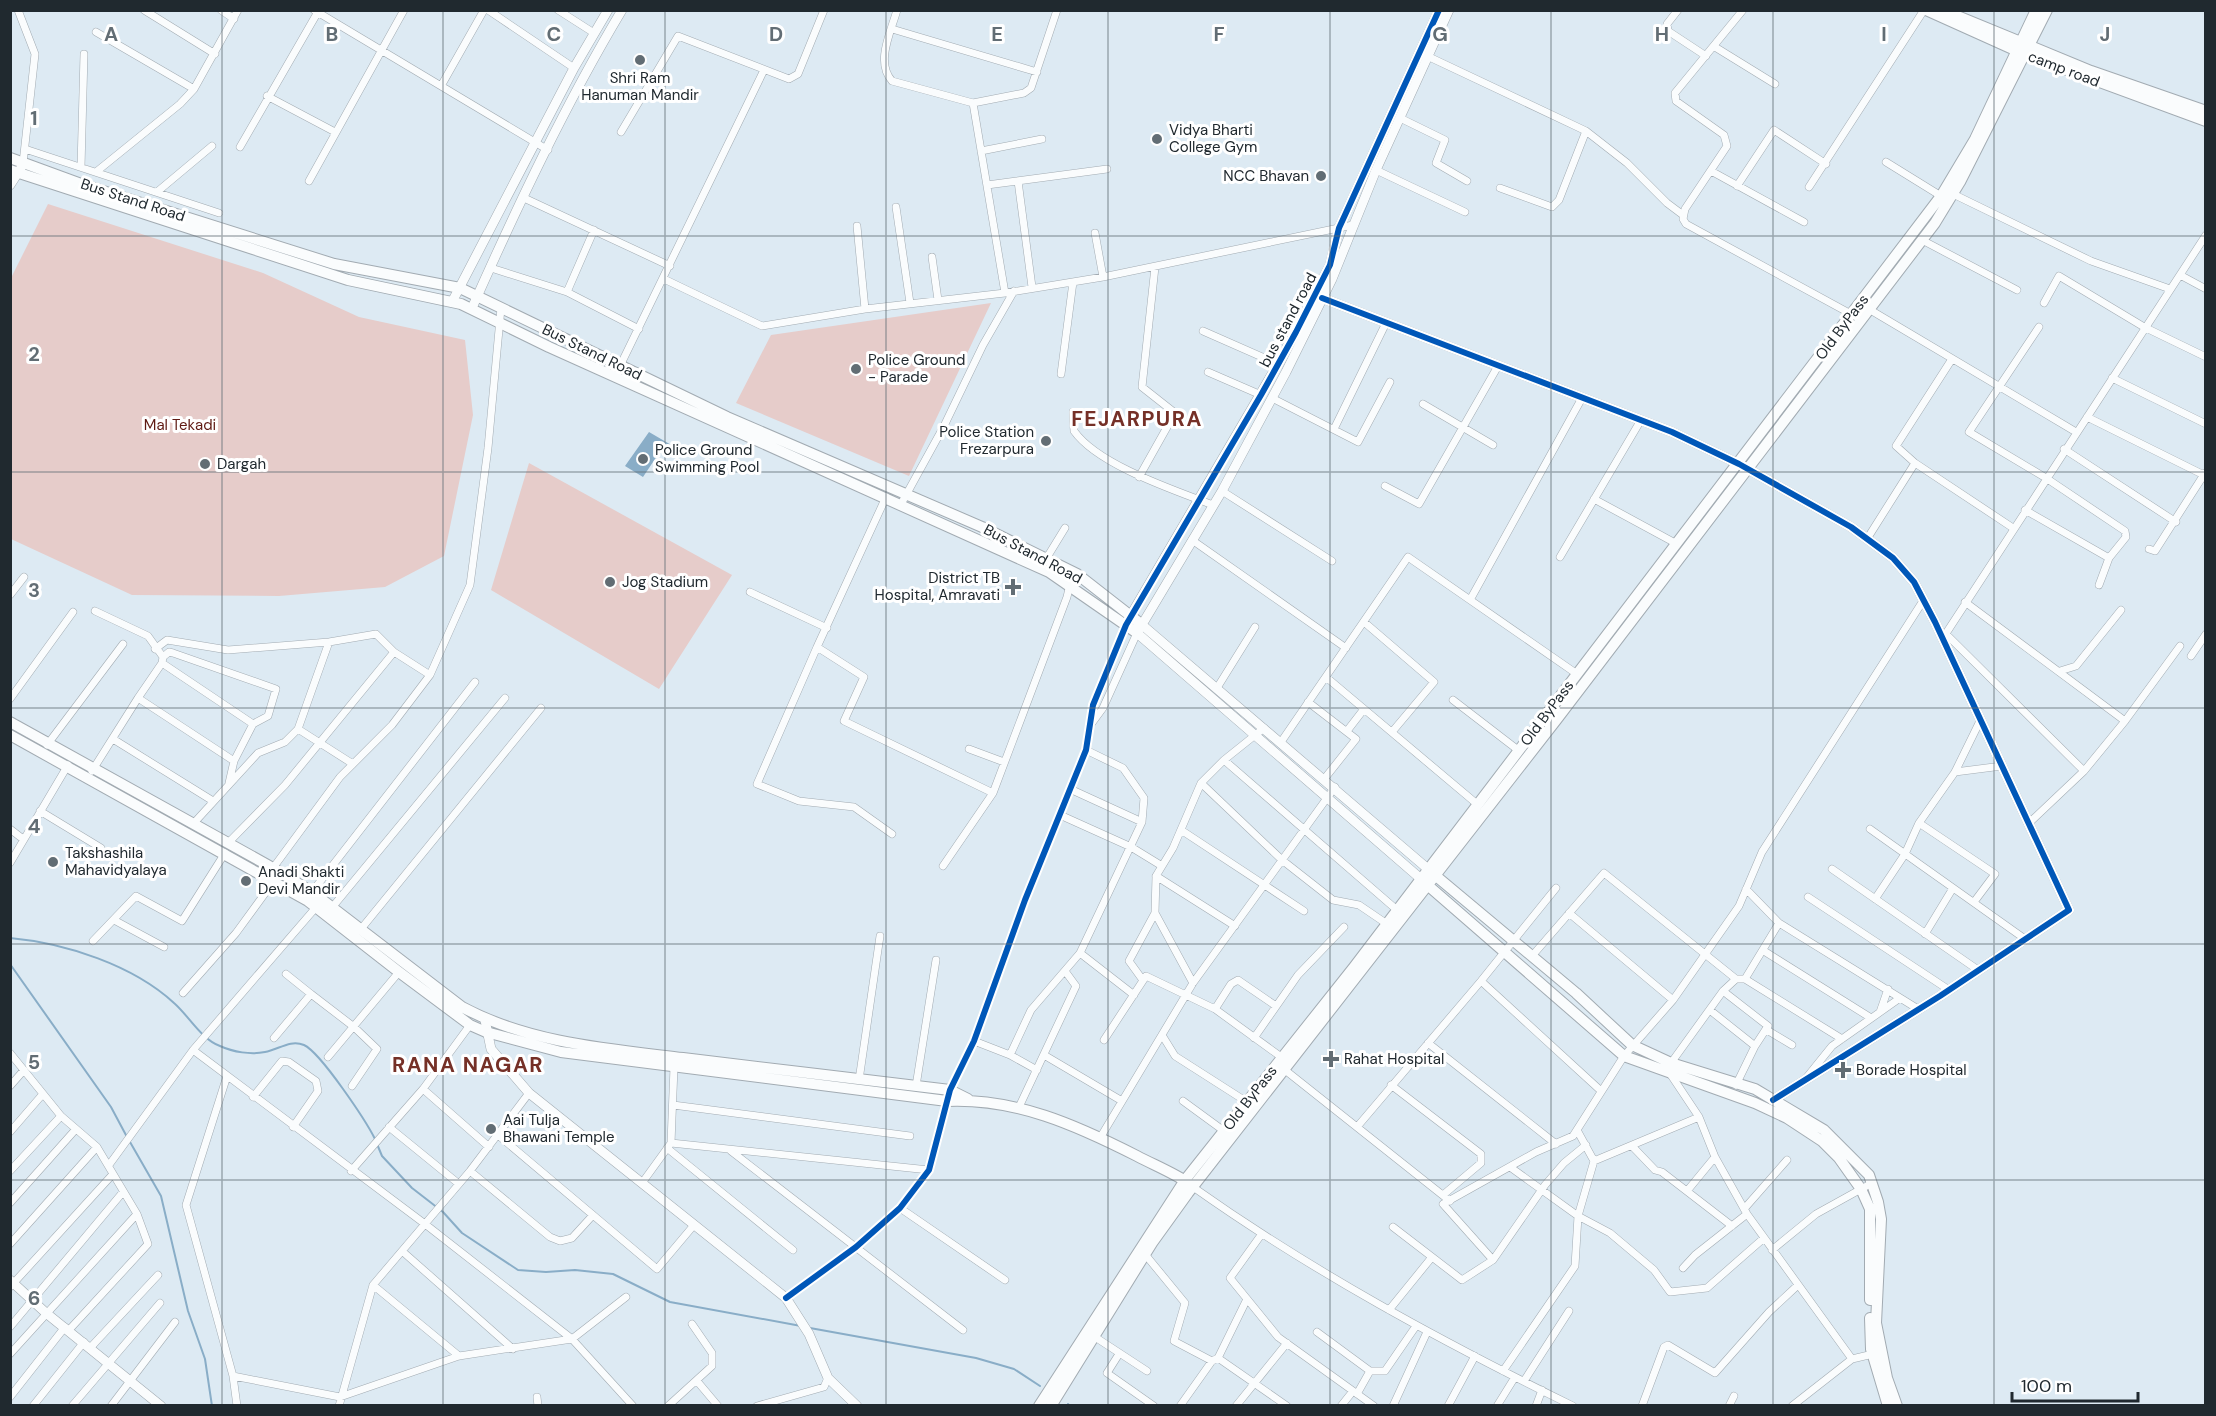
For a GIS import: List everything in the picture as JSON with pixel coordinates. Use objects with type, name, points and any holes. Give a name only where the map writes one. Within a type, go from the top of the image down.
[{"type":"main road","name":"camp road","points":[[1925,10],[2205,121]]},
{"type":"main road","name":"camp road","points":[[1943,10],[2023,49],[2205,111]]},
{"type":"main road","name":"Old ByPass","points":[[1039,1406],[1224,1131],[1247,1102],[1286,1064],[1397,910],[1432,872],[1477,804],[1518,750],[1664,567],[1677,544],[1743,467],[1857,317],[1941,196],[1975,139],[2023,49],[2036,10]]},
{"type":"main road","points":[[1864,307],[1922,240],[1953,194],[2023,49],[2047,10]]},
{"type":"main road","name":"Bus Stand Road","points":[[10,158],[17,169],[348,280],[472,308],[549,347],[1049,572],[1139,628]]},
{"type":"main road","name":"Bus Stand Road","points":[[17,169],[334,264],[460,288],[727,417],[907,493],[1077,574],[1128,620]]},
{"type":"main road","points":[[1743,467],[1432,872],[1533,956],[1632,1045],[1671,1069],[1755,1103],[1804,1128],[1839,1158],[1861,1189],[1871,1217],[1870,1335],[1888,1406]]},
{"type":"main road","points":[[10,722],[45,748],[193,824],[274,881],[320,904],[399,972],[470,1025],[486,1032],[561,1052],[674,1067],[948,1095]]},
{"type":"main road","points":[[10,735],[45,748]]},
{"type":"main road","points":[[91,773],[226,848],[273,867],[312,892],[320,904]]},
{"type":"main road","points":[[329,911],[361,929],[462,1007],[485,1020],[532,1034],[603,1048],[916,1086],[970,1100],[1019,1107],[1036,1111],[1100,1138],[1189,1184],[1286,1064],[1424,882],[1624,1056],[1755,1089],[1824,1130],[1869,1175],[1881,1219],[1876,1323],[1887,1378],[1897,1406]]},
{"type":"main road","points":[[1052,1406],[1095,1337],[1143,1251]]},
{"type":"street","points":[[10,185],[25,149],[35,54],[18,10]]},
{"type":"street","points":[[144,10],[215,54]]},
{"type":"street","points":[[221,10],[234,19]]},
{"type":"street","points":[[96,172],[180,104],[194,89],[238,10]]},
{"type":"street","points":[[309,181],[404,10]]},
{"type":"street","points":[[441,86],[484,10]]},
{"type":"street","points":[[489,10],[574,68]]},
{"type":"street","points":[[558,10],[594,33]]},
{"type":"street","points":[[452,302],[574,68],[608,10]]},
{"type":"street","points":[[472,308],[548,150],[601,45],[622,10]]},
{"type":"street","points":[[621,132],[678,36],[789,79],[798,74],[824,10]]},
{"type":"street","points":[[897,10],[884,60],[884,70],[892,81],[973,103],[1024,93],[1031,88],[1057,10]]},
{"type":"street","name":"bus stand road","points":[[1139,628],[1222,491],[1322,298],[1400,118],[1439,10]]},
{"type":"street","name":"bus stand road","points":[[1128,620],[1278,364],[1330,265],[1339,228],[1424,54],[1449,10]]},
{"type":"street","points":[[1678,10],[1667,24],[1668,31],[1706,56]]},
{"type":"street","points":[[1683,215],[1727,146],[1727,139],[1676,101],[1674,97],[1743,10]]},
{"type":"street","points":[[1809,187],[1925,10]]},
{"type":"street","points":[[240,147],[317,11],[548,150]]},
{"type":"street","points":[[892,29],[1037,72]]},
{"type":"street","points":[[96,32],[194,89]]},
{"type":"street","points":[[1715,47],[1775,84]]},
{"type":"street","points":[[81,167],[84,54]]},
{"type":"street","points":[[1424,54],[1586,131],[1627,163],[1666,203],[1683,215],[1686,224],[1857,317]]},
{"type":"street","points":[[620,366],[764,70]]},
{"type":"street","points":[[267,96],[336,132]]},
{"type":"street","points":[[973,103],[1005,293]]},
{"type":"street","points":[[1400,118],[1445,140],[1436,163],[1467,181]]},
{"type":"street","points":[[1737,186],[1774,130],[1826,164]]},
{"type":"street","points":[[1500,188],[1552,207],[1559,200],[1586,131]]},
{"type":"street","points":[[981,152],[1042,139]]},
{"type":"street","points":[[157,192],[212,146]]},
{"type":"street","points":[[25,149],[219,213]]},
{"type":"street","points":[[1886,162],[1941,196]]},
{"type":"street","points":[[987,185],[1107,169]]},
{"type":"street","points":[[1376,170],[1465,212]]},
{"type":"street","points":[[1711,171],[1804,222]]},
{"type":"street","points":[[1018,181],[1032,287]]},
{"type":"street","points":[[1953,194],[2091,261],[2170,289]]},
{"type":"street","points":[[524,198],[670,266]]},
{"type":"street","points":[[896,207],[910,303]]},
{"type":"street","points":[[664,279],[762,326],[865,309],[1005,293],[1103,277],[1353,225]]},
{"type":"street","points":[[857,226],[865,309]]},
{"type":"street","points":[[567,292],[594,230]]},
{"type":"street","points":[[1095,232],[1103,277]]},
{"type":"street","points":[[1944,636],[2205,235]]},
{"type":"street","points":[[1922,240],[2017,290]]},
{"type":"street","points":[[932,257],[938,300]]},
{"type":"street","points":[[1139,477],[1175,413],[1142,387],[1155,267]]},
{"type":"street","points":[[491,268],[567,292],[639,329]]},
{"type":"street","points":[[2180,275],[2205,289]]},
{"type":"street","points":[[2044,303],[2059,276],[2144,327],[2205,357]]},
{"type":"street","points":[[1061,374],[1072,282]]},
{"type":"street","points":[[900,506],[944,426],[983,345],[1014,291]]},
{"type":"street","points":[[1322,298],[1641,420],[1743,467],[1851,527],[1900,566],[1914,582],[1923,602],[1944,636],[1980,721],[2069,910],[1948,990],[1773,1100]]},
{"type":"street","points":[[1864,307],[2076,432]]},
{"type":"street","points":[[273,867],[340,777],[392,724],[430,675],[470,585],[488,448],[501,308]]},
{"type":"street","points":[[1334,429],[1386,322]]},
{"type":"street","points":[[2039,327],[1969,432],[2046,478],[2125,531],[2126,537],[2109,558],[2099,585]]},
{"type":"street","points":[[1203,331],[1278,364]]},
{"type":"street","points":[[1952,359],[1896,446],[1915,463],[2013,528]]},
{"type":"street","points":[[1385,486],[1419,504],[1498,366]]},
{"type":"street","points":[[1208,372],[1261,395]]},
{"type":"street","points":[[2112,378],[2205,424]]},
{"type":"street","points":[[1272,398],[1358,442],[1390,382]]},
{"type":"street","points":[[1470,600],[1582,398]]},
{"type":"street","points":[[1423,405],[1493,445]]},
{"type":"street","points":[[1073,411],[1074,431],[1078,437],[1139,477],[1213,505]]},
{"type":"street","points":[[2087,417],[2205,474],[2176,522],[2155,551],[2149,549]]},
{"type":"street","points":[[1560,557],[1641,420]]},
{"type":"street","points":[[2064,449],[2176,522]]},
{"type":"street","points":[[1868,539],[1915,463]]},
{"type":"street","points":[[891,487],[757,784],[799,801],[854,807],[892,834]]},
{"type":"street","points":[[1222,491],[1332,561]]},
{"type":"street","points":[[1594,499],[1677,544]]},
{"type":"street","points":[[2025,510],[2109,558]]},
{"type":"street","points":[[1046,559],[1065,528]]},
{"type":"street","points":[[1192,540],[1346,648]]},
{"type":"street","points":[[1281,742],[1408,557],[1577,674]]},
{"type":"street","points":[[10,595],[24,577]]},
{"type":"street","points":[[943,866],[993,793],[1070,584]]},
{"type":"street","points":[[750,592],[826,628]]},
{"type":"street","points":[[1493,1260],[1443,1204],[1573,1136],[1600,1090],[1624,1056],[1673,999],[1738,906],[1762,852],[1923,602]]},
{"type":"street","points":[[1965,602],[2125,721]]},
{"type":"street","points":[[2060,671],[2076,666],[2121,610]]},
{"type":"street","points":[[95,611],[145,634],[162,660],[253,724]]},
{"type":"street","points":[[10,699],[73,612]]},
{"type":"street","points":[[786,1298],[856,1247],[900,1208],[929,1170],[948,1095],[974,1041],[1086,750],[1093,705],[1128,620]]},
{"type":"street","points":[[1364,622],[1434,682],[1392,732]]},
{"type":"street","points":[[1217,688],[1255,627]]},
{"type":"street","points":[[1092,723],[1103,708],[1139,628]]},
{"type":"street","points":[[1139,628],[1217,688],[1325,778],[1432,872]]},
{"type":"street","points":[[1139,628],[1255,735],[1424,882]]},
{"type":"street","points":[[155,649],[167,640],[228,650],[329,642],[376,634],[394,652],[430,675]]},
{"type":"street","points":[[2191,656],[2205,634]]},
{"type":"street","points":[[1944,636],[2084,771]]},
{"type":"street","points":[[193,824],[258,753],[285,742],[298,729],[329,642]]},
{"type":"street","points":[[45,748],[123,644]]},
{"type":"street","points":[[2028,824],[2084,771],[2125,721],[2180,646]]},
{"type":"street","points":[[818,647],[864,677],[844,721],[993,793]]},
{"type":"street","points":[[91,773],[169,652],[276,689],[268,716],[253,724],[234,761],[229,783]]},
{"type":"street","points":[[93,941],[136,896],[182,921],[226,848],[285,785],[394,652]]},
{"type":"street","points":[[1326,677],[1477,804]]},
{"type":"street","points":[[312,892],[475,682]]},
{"type":"street","points":[[138,698],[234,761]]},
{"type":"street","points":[[329,911],[505,698]]},
{"type":"street","points":[[1453,700],[1518,750]]},
{"type":"street","points":[[1308,702],[1356,739],[1325,778]]},
{"type":"street","points":[[361,929],[541,708]]},
{"type":"street","points":[[1347,731],[1364,709]]},
{"type":"street","points":[[1875,899],[1905,854],[1918,824],[1955,772],[1980,721]]},
{"type":"street","points":[[1142,979],[1129,961],[1155,913],[1156,876],[1181,830],[1201,783],[1224,760],[1264,728]]},
{"type":"street","points":[[298,729],[353,764]]},
{"type":"street","points":[[112,739],[213,801]]},
{"type":"street","points":[[969,749],[1004,762]]},
{"type":"street","points":[[1010,1055],[1031,1010],[1080,953],[1142,822],[1144,798],[1123,768],[1086,750]]},
{"type":"street","points":[[1224,760],[1397,910]]},
{"type":"street","points":[[10,863],[69,762]]},
{"type":"street","points":[[1955,772],[2002,766]]},
{"type":"street","points":[[1201,783],[1282,860],[1333,900],[1359,905],[1387,924]]},
{"type":"street","points":[[1100,1138],[1193,983],[1335,787]]},
{"type":"street","points":[[1070,789],[1142,822]]},
{"type":"street","points":[[40,811],[101,848]]},
{"type":"street","points":[[1060,815],[1131,847],[1162,866]]},
{"type":"street","points":[[1918,824],[1995,874],[1974,902]]},
{"type":"street","points":[[10,829],[23,839]]},
{"type":"street","points":[[1870,829],[2025,939]]},
{"type":"street","points":[[1181,830],[1304,911]]},
{"type":"street","points":[[1832,869],[1978,970]]},
{"type":"street","points":[[1533,956],[1604,873],[1736,979],[1745,979],[1842,1039]]},
{"type":"street","points":[[1156,876],[1235,926]]},
{"type":"street","points":[[183,993],[236,933],[274,881]]},
{"type":"street","points":[[1358,1127],[1556,888]]},
{"type":"street","points":[[1925,934],[1953,888]]},
{"type":"street","points":[[1746,890],[1779,923],[1918,1009]]},
{"type":"street","points":[[1808,897],[1948,990]]},
{"type":"street","points":[[109,1165],[193,1050],[320,904]]},
{"type":"street","points":[[1155,913],[1193,983]]},
{"type":"street","points":[[1569,913],[1673,999]]},
{"type":"street","points":[[114,920],[164,947]]},
{"type":"street","points":[[1745,979],[1779,923]]},
{"type":"street","points":[[1254,1038],[1298,975],[1344,927]]},
{"type":"street","points":[[859,1080],[880,936]]},
{"type":"street","points":[[1764,951],[1871,1018]]},
{"type":"street","points":[[1080,953],[1134,995]]},
{"type":"street","points":[[916,1086],[936,960]]},
{"type":"street","points":[[1019,1107],[1076,986],[1065,971]]},
{"type":"street","points":[[328,1057],[399,972]]},
{"type":"street","points":[[286,974],[354,1027],[377,1049],[352,1086]]},
{"type":"street","points":[[1104,1040],[1146,976],[1215,1009],[1286,1064],[1358,1127],[1450,1201]]},
{"type":"street","points":[[1736,979],[1723,991],[1671,1069],[1699,1117],[1715,1157],[1746,1211],[1852,1359]]},
{"type":"street","points":[[1215,1009],[1231,984],[1238,980],[1276,1006]]},
{"type":"street","points":[[1481,981],[1600,1090]]},
{"type":"street","points":[[1880,1012],[1888,989]]},
{"type":"street","points":[[1723,991],[1768,1026],[1767,1030],[1792,1045]]},
{"type":"street","points":[[274,1038],[311,994]]},
{"type":"street","points":[[1806,1079],[1832,1046],[1900,998]]},
{"type":"street","points":[[1711,1011],[1755,1046]]},
{"type":"street","points":[[485,1020],[491,1049],[529,1093],[786,1298],[808,1334],[828,1378],[857,1406]]},
{"type":"street","points":[[351,1171],[423,1089],[470,1025]]},
{"type":"street","points":[[1737,1085],[1755,1046],[1768,1026]]},
{"type":"street","points":[[1162,1035],[1175,1056],[1247,1102]]},
{"type":"street","points":[[974,1041],[1010,1055],[1037,1070]]},
{"type":"street","points":[[1428,1043],[1556,1144]]},
{"type":"street","points":[[193,1050],[351,1171],[425,1224],[572,1338],[633,1406]]},
{"type":"street","points":[[10,1053],[61,1116],[97,1148],[137,1214],[148,1244],[67,1328],[10,1397]]},
{"type":"street","points":[[1044,1055],[1122,1101]]},
{"type":"street","points":[[253,1096],[282,1061],[289,1062],[316,1081],[318,1091],[293,1127]]},
{"type":"street","points":[[642,1183],[669,1145],[674,1067]]},
{"type":"street","points":[[10,1086],[24,1070]]},
{"type":"street","points":[[226,1076],[186,1205],[233,1376],[237,1406]]},
{"type":"street","points":[[1391,1085],[1480,1154],[1481,1163],[1443,1195]]},
{"type":"street","points":[[423,1089],[489,1147]]},
{"type":"street","points":[[339,1406],[374,1285],[470,1172],[529,1093]]},
{"type":"street","points":[[10,1132],[42,1095]]},
{"type":"street","points":[[1183,1101],[1224,1131]]},
{"type":"street","points":[[672,1105],[910,1137]]},
{"type":"street","points":[[10,1171],[61,1116]]},
{"type":"street","points":[[1594,1161],[1699,1117]]},
{"type":"street","points":[[389,1126],[459,1184]]},
{"type":"street","points":[[10,1203],[76,1129]]},
{"type":"street","points":[[1503,1371],[1575,1266],[1578,1216],[1594,1161],[1577,1130]]},
{"type":"street","points":[[498,1134],[657,1269],[694,1225]]},
{"type":"street","points":[[669,1145],[929,1170]]},
{"type":"street","points":[[669,1145],[793,1250]]},
{"type":"street","points":[[1393,1227],[1462,1280],[1493,1260],[1564,1163],[1586,1145]]},
{"type":"street","points":[[1632,1146],[1655,1170],[1662,1172],[1732,1226]]},
{"type":"street","points":[[10,1244],[97,1148]]},
{"type":"street","points":[[729,1149],[963,1330]]},
{"type":"street","points":[[1687,1191],[1715,1157]]},
{"type":"street","points":[[1683,1268],[1695,1255],[1732,1226],[1787,1160]]},
{"type":"street","points":[[1510,1167],[1578,1216],[1610,1233],[1654,1270],[1670,1292],[1707,1288],[1764,1238]]},
{"type":"street","points":[[470,1172],[550,1237],[560,1241],[572,1238],[593,1215]]},
{"type":"street","points":[[113,1174],[12,1283],[110,1364],[149,1402],[161,1406]]},
{"type":"street","points":[[1772,1250],[1816,1214],[1872,1183]]},
{"type":"street","points":[[1189,1184],[1261,1235],[1416,1326],[1573,1406]]},
{"type":"street","points":[[10,1327],[123,1192]]},
{"type":"street","points":[[900,1208],[1005,1280]]},
{"type":"street","points":[[10,1354],[137,1214]]},
{"type":"street","points":[[1261,1235],[1230,1278],[1278,1337],[1374,1406]]},
{"type":"street","points":[[402,1251],[513,1349]]},
{"type":"street","points":[[1143,1251],[1185,1303],[1174,1341],[1215,1359],[1255,1382],[1287,1406]]},
{"type":"street","points":[[1389,1310],[1432,1257]]},
{"type":"street","points":[[33,1406],[87,1345],[158,1275]]},
{"type":"street","points":[[374,1285],[459,1356]]},
{"type":"street","points":[[1642,1406],[1664,1347],[1668,1345],[1715,1372],[1769,1312],[1798,1285]]},
{"type":"street","points":[[233,1376],[340,1397],[459,1356],[572,1338],[626,1297]]},
{"type":"street","points":[[1180,1406],[1215,1359],[1247,1299]]},
{"type":"street","points":[[72,1406],[160,1303]]},
{"type":"street","points":[[1524,1381],[1569,1311]]},
{"type":"street","points":[[111,1406],[175,1322]]},
{"type":"street","points":[[668,1406],[709,1371],[714,1359],[692,1324]]},
{"type":"street","points":[[1317,1332],[1370,1371],[1385,1371],[1416,1326]]},
{"type":"street","points":[[1393,1406],[1427,1332]]},
{"type":"street","points":[[1095,1337],[1147,1371]]},
{"type":"street","points":[[1236,1406],[1287,1344]]},
{"type":"street","points":[[1792,1406],[1852,1359],[1873,1353]]},
{"type":"street","points":[[1119,1354],[1107,1373],[1154,1406]]},
{"type":"street","points":[[1448,1406],[1475,1356]]},
{"type":"street","points":[[1341,1406],[1355,1393],[1370,1371]]},
{"type":"street","points":[[1497,1406],[1515,1377]]},
{"type":"street","points":[[757,1406],[824,1387],[828,1378]]},
{"type":"street","points":[[697,1381],[718,1406]]},
{"type":"street","points":[[1536,1406],[1542,1390]]},
{"type":"street","points":[[1729,1406],[1734,1396]]},
{"type":"green space","name":"Mal Tekadi","points":[[48,204],[263,273],[359,317],[465,340],[473,415],[444,556],[385,587],[279,596],[132,595],[11,539],[11,278]]},
{"type":"green space","name":"Police Ground - Parade","points":[[991,303],[909,476],[736,403],[771,335]]},
{"type":"green space","name":"Jog Stadium","points":[[529,463],[732,575],[659,689],[491,590]]},
{"type":"water","name":"Police Ground Swimming Pool","points":[[649,432],[673,446],[670,452],[663,447],[643,477],[625,466]]},
{"type":"waterway","points":[[10,938],[53,945],[119,967],[157,990],[180,1008],[207,1038],[225,1048],[260,1053],[294,1043],[304,1045],[332,1074],[375,1139]]},
{"type":"waterway","points":[[10,964],[111,1107],[127,1137]]},
{"type":"waterway","points":[[130,1142],[161,1196],[188,1311],[205,1359],[212,1406]]},
{"type":"waterway","points":[[377,1144],[382,1156],[412,1188],[443,1212],[462,1233],[518,1270],[546,1272],[575,1270],[613,1274],[670,1302],[801,1326]]},
{"type":"waterway","points":[[810,1328],[976,1358],[1014,1369],[1040,1386]]},
{"type":"cycle path","points":[[786,1298],[856,1247],[900,1208],[929,1170],[950,1090],[974,1041],[1025,900],[1086,750],[1093,705],[1126,625],[1296,332],[1330,265],[1339,228],[1439,10]]},
{"type":"cycle path","points":[[1322,298],[1672,432],[1739,464],[1851,527],[1893,558],[1914,582],[1935,622],[2069,910],[1940,996],[1773,1100]]},
{"type":"place","name":"Shri Ram Hanuman Mandir","points":[[640,60]]},
{"type":"place","name":"Vidya Bharti College Gym","points":[[1157,139]]},
{"type":"place","name":"NCC Bhavan","points":[[1321,176]]},
{"type":"place","name":"Police Ground - Parade","points":[[856,369]]},
{"type":"place","name":"Police Station Frezarpura","points":[[1046,441]]},
{"type":"place","name":"Police Ground Swimming Pool","points":[[643,459]]},
{"type":"place","name":"Dargah","points":[[205,464]]},
{"type":"place","name":"Jog Stadium","points":[[610,582]]},
{"type":"place","name":"District TB Hospital, Amravati","points":[[1013,587]]},
{"type":"place","name":"Takshashila Mahavidyalaya","points":[[53,862]]},
{"type":"place","name":"Anadi Shakti Devi Mandir","points":[[246,881]]},
{"type":"place","name":"Rahat Hospital","points":[[1331,1059]]},
{"type":"place","name":"Borade Hospital","points":[[1843,1070]]},
{"type":"place","name":"Aai Tulja Bhawani Temple","points":[[491,1129]]},
{"type":"district","name":"FEJARPURA","points":[[1137,419]]},
{"type":"district","name":"RANA NAGAR","points":[[468,1065]]}]
